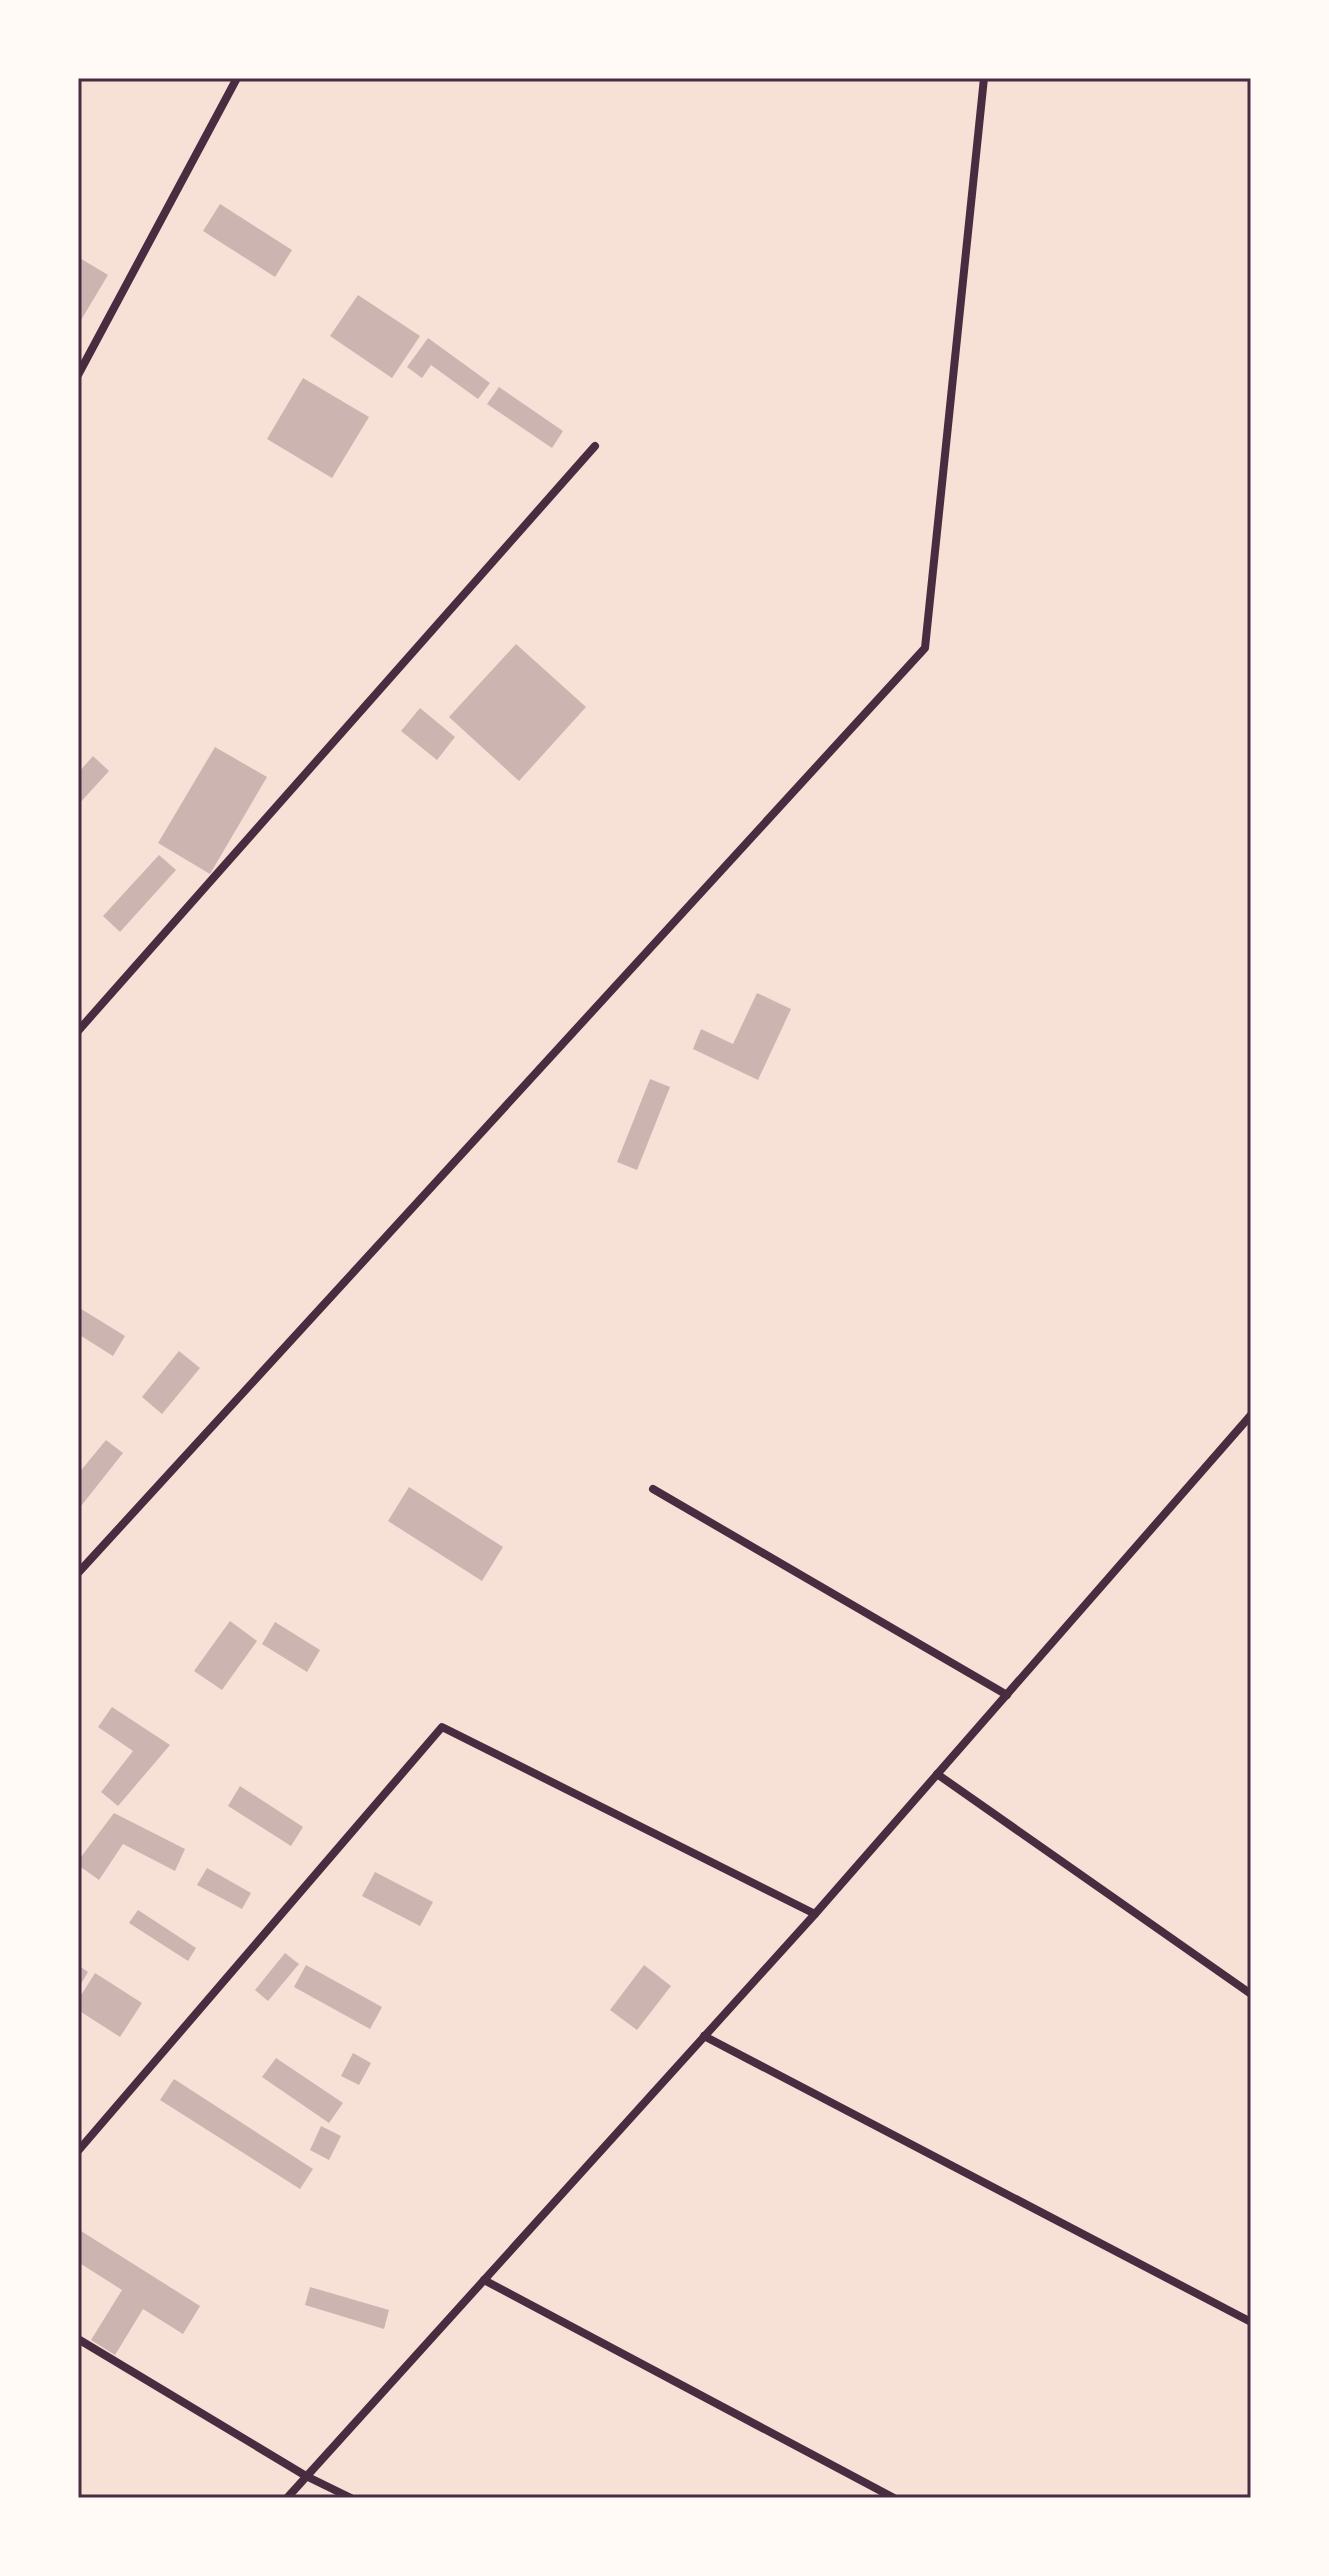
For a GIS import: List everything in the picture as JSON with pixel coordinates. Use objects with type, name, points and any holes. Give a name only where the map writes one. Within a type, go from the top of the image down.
[{"type":"street","points":[[78,375],[237,78]]},
{"type":"street","points":[[78,1573],[925,648],[984,78]]},
{"type":"street","points":[[78,1031],[595,446]]},
{"type":"street","points":[[287,2498],[815,1914],[1251,1415]]},
{"type":"street","points":[[653,1489],[1007,1695]]},
{"type":"street","points":[[78,2151],[442,1727],[815,1914]]},
{"type":"street","points":[[937,1774],[1251,1994]]},
{"type":"street","points":[[704,2036],[1251,2322]]},
{"type":"street","points":[[484,2280],[894,2498]]},
{"type":"street","points":[[78,2339],[306,2476],[351,2498]]},
{"type":"building","points":[[220,204],[292,250],[275,277],[203,231]]},
{"type":"building","points":[[78,257],[108,275],[78,325]]},
{"type":"building","points":[[358,295],[420,336],[392,378],[330,336]]},
{"type":"building","points":[[428,338],[490,383],[478,399],[431,365],[422,378],[407,367]]},
{"type":"building","points":[[303,378],[369,417],[332,478],[267,439]]},
{"type":"building","points":[[499,387],[563,431],[552,448],[487,404]]},
{"type":"building","points":[[516,644],[586,707],[519,781],[449,717]]},
{"type":"building","points":[[420,708],[455,737],[437,760],[401,731]]},
{"type":"building","points":[[215,747],[267,777],[210,874],[158,843]]},
{"type":"building","points":[[93,756],[109,771],[78,805],[78,773]]},
{"type":"building","points":[[159,855],[176,870],[120,932],[103,916]]},
{"type":"building","points":[[757,993],[791,1009],[758,1080],[693,1049],[701,1029],[733,1044]]},
{"type":"building","points":[[650,1079],[670,1087],[637,1170],[617,1162]]},
{"type":"building","points":[[78,1307],[125,1336],[113,1356],[78,1334]]},
{"type":"building","points":[[179,1351],[200,1368],[162,1414],[142,1397]]},
{"type":"building","points":[[106,1440],[123,1453],[81,1506],[78,1503],[78,1474]]},
{"type":"building","points":[[409,1487],[503,1547],[482,1581],[388,1521]]},
{"type":"building","points":[[230,1621],[257,1641],[222,1690],[194,1671]]},
{"type":"building","points":[[275,1622],[320,1650],[307,1672],[262,1644]]},
{"type":"building","points":[[112,1707],[170,1745],[118,1806],[101,1792],[133,1751],[98,1727]]},
{"type":"building","points":[[240,1786],[303,1827],[291,1846],[228,1806]]},
{"type":"building","points":[[114,1813],[185,1849],[175,1871],[123,1844],[99,1880],[78,1865]]},
{"type":"building","points":[[207,1868],[251,1893],[242,1909],[197,1885]]},
{"type":"building","points":[[375,1872],[433,1902],[420,1926],[362,1896]]},
{"type":"building","points":[[138,1910],[196,1948],[188,1961],[129,1923]]},
{"type":"building","points":[[285,1953],[299,1964],[268,2001],[255,1990]]},
{"type":"building","points":[[78,1965],[88,1972],[78,1989]]},
{"type":"building","points":[[306,1965],[382,2007],[370,2029],[294,1987]]},
{"type":"building","points":[[644,1965],[671,1986],[637,2030],[610,2010]]},
{"type":"building","points":[[95,1973],[142,2003],[120,2037],[78,2010],[78,2000]]},
{"type":"building","points":[[353,2053],[371,2063],[359,2085],[341,2076]]},
{"type":"building","points":[[276,2058],[343,2103],[329,2123],[262,2077]]},
{"type":"building","points":[[174,2079],[313,2169],[300,2189],[160,2100]]},
{"type":"building","points":[[321,2126],[341,2136],[329,2160],[310,2150]]},
{"type":"building","points":[[81,2231],[200,2306],[183,2334],[143,2309],[115,2355],[91,2340],[122,2290],[78,2262],[78,2237]]},
{"type":"building","points":[[310,2287],[389,2310],[384,2329],[305,2305]]}]
